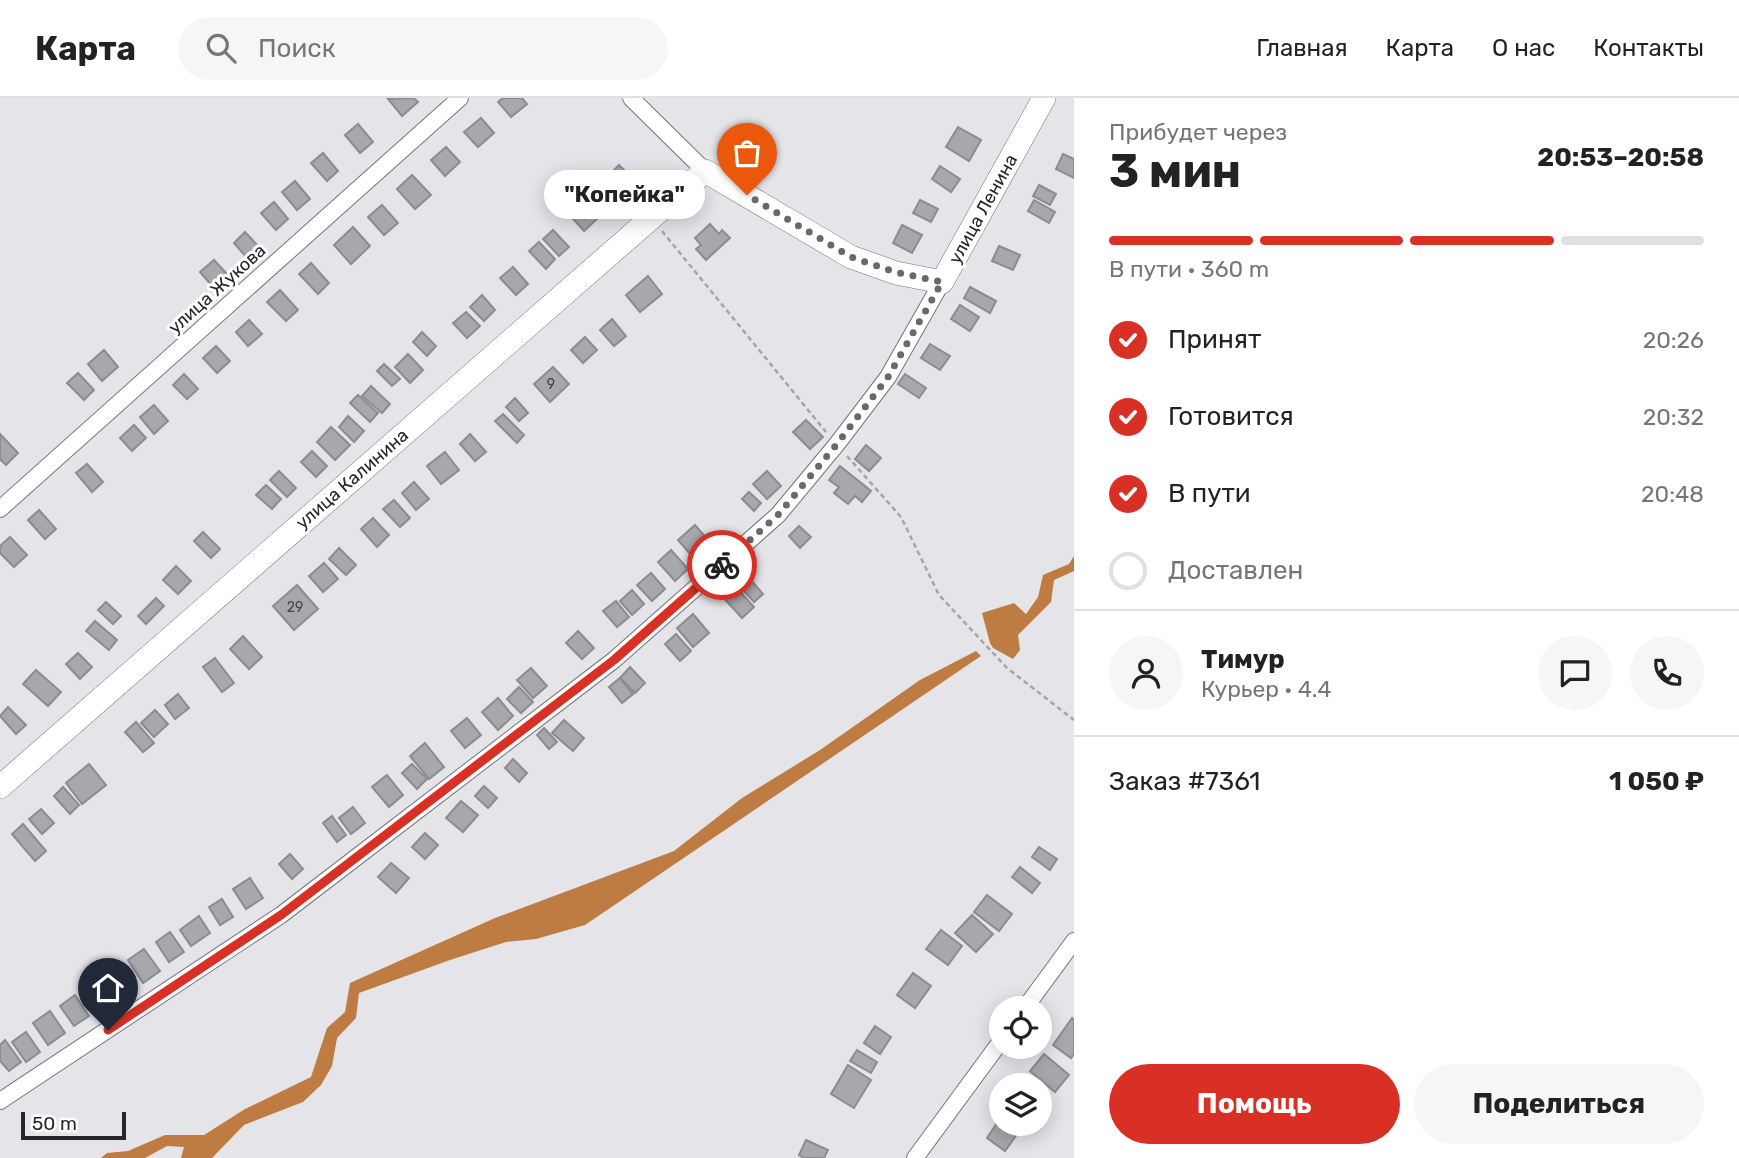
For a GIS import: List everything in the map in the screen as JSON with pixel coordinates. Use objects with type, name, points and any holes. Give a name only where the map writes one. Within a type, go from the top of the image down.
[{"type":"street","name":"улица Жукова","points":[[0,509],[460,98]]},
{"type":"street","points":[[631,98],[705,171],[851,257],[895,272],[942,282]]},
{"type":"street","name":"улица Ленина","points":[[0,1101],[281,915],[614,660],[778,515],[888,377],[1044,98]]},
{"type":"street","name":"улица Калинина","points":[[0,787],[705,171]]},
{"type":"street","points":[[1034,996],[1074,942]]},
{"type":"street","points":[[915,1158],[989,1057]]},
{"type":"path","points":[[651,218],[837,444],[901,517],[939,596],[1007,668],[1074,720]]},
{"type":"shaded area","points":[[1074,556],[1074,571],[1054,580],[1051,602],[1018,635],[1020,650],[1013,659],[993,648],[982,613],[1014,603],[1026,614],[1038,597],[1043,575],[1069,564]]},
{"type":"shaded area","points":[[976,651],[981,656],[585,925],[536,939],[506,942],[359,993],[356,1018],[337,1038],[332,1066],[321,1085],[303,1102],[244,1125],[212,1158],[181,1158],[184,1147],[167,1146],[145,1158],[101,1158],[107,1153],[128,1151],[165,1135],[204,1135],[245,1109],[311,1077],[327,1028],[345,1012],[350,983],[495,918],[674,851],[742,798],[820,750],[920,680]]},
{"type":"building","points":[[414,98],[418,102],[402,116],[388,99]]},
{"type":"building","points":[[503,98],[522,98],[527,104],[511,117],[498,102]]},
{"type":"building","points":[[481,118],[494,133],[478,147],[464,132]]},
{"type":"building","points":[[358,124],[373,142],[360,153],[345,135]]},
{"type":"building","points":[[958,127],[981,140],[969,161],[946,147]]},
{"type":"building","points":[[446,147],[460,162],[445,176],[431,160]]},
{"type":"building","points":[[323,153],[338,171],[327,181],[311,163]]},
{"type":"building","points":[[1063,154],[1074,159],[1074,178],[1056,169]]},
{"type":"building","points":[[619,165],[640,186],[617,208],[597,188]]},
{"type":"building","points":[[940,166],[960,179],[951,192],[932,179]]},
{"type":"building","points":[[412,175],[431,195],[415,209],[397,189]]},
{"type":"building","points":[[295,181],[310,199],[297,210],[282,192]]},
{"type":"building","points":[[1039,185],[1056,194],[1050,205],[1033,196]]},
{"type":"building","points":[[580,200],[597,219],[584,231],[567,212]]},
{"type":"building","points":[[920,200],[938,209],[931,222],[913,213]]},
{"type":"building","points":[[1034,200],[1055,212],[1049,223],[1028,211]]},
{"type":"building","points":[[274,202],[288,219],[276,230],[261,213]]},
{"type":"building","points":[[382,205],[398,223],[384,235],[368,217]]},
{"type":"building","points":[[710,224],[719,234],[722,230],[730,238],[706,260],[696,249],[701,245],[695,238]]},
{"type":"building","points":[[902,225],[922,235],[912,253],[893,243]]},
{"type":"building","points":[[353,227],[370,246],[351,264],[334,245]]},
{"type":"building","points":[[553,230],[569,247],[559,256],[543,239]]},
{"type":"building","points":[[245,232],[259,247],[247,258],[234,243]]},
{"type":"building","points":[[539,242],[555,259],[546,269],[529,251]]},
{"type":"building","points":[[999,246],[1020,255],[1013,270],[992,261]]},
{"type":"building","points":[[214,260],[228,275],[214,288],[200,272]]},
{"type":"building","points":[[311,263],[329,283],[318,294],[299,274]]},
{"type":"building","points":[[513,267],[528,284],[516,295],[500,278]]},
{"type":"building","points":[[648,276],[662,294],[640,312],[626,295]]},
{"type":"building","points":[[970,287],[996,301],[990,313],[964,298]]},
{"type":"building","points":[[280,290],[298,310],[286,321],[267,302]]},
{"type":"building","points":[[482,295],[495,310],[484,321],[470,307]]},
{"type":"building","points":[[960,305],[979,317],[970,331],[951,319]]},
{"type":"building","points":[[466,312],[480,326],[467,338],[453,323]]},
{"type":"building","points":[[612,319],[626,336],[614,346],[600,330]]},
{"type":"building","points":[[249,320],[262,334],[248,346],[236,332]]},
{"type":"building","points":[[422,332],[436,346],[427,356],[413,342]]},
{"type":"building","points":[[585,337],[597,350],[583,363],[571,350]]},
{"type":"building","points":[[930,344],[950,356],[940,370],[921,358]]},
{"type":"building","points":[[216,346],[230,361],[217,373],[203,358]]},
{"type":"building","points":[[104,350],[118,367],[102,381],[88,364]]},
{"type":"building","points":[[408,354],[423,370],[410,383],[395,367]]},
{"type":"building","points":[[384,364],[400,379],[392,386],[377,371]]},
{"type":"building","points":[[553,367],[569,384],[550,402],[534,384]]},
{"type":"building","points":[[78,373],[94,390],[84,400],[67,383]]},
{"type":"building","points":[[184,374],[198,389],[187,399],[173,385]]},
{"type":"building","points":[[905,374],[926,388],[919,398],[898,384]]},
{"type":"building","points":[[371,386],[390,404],[382,413],[362,396]]},
{"type":"building","points":[[358,395],[378,413],[370,422],[350,403]]},
{"type":"building","points":[[515,398],[528,413],[519,421],[506,407]]},
{"type":"building","points":[[154,405],[168,421],[154,434],[140,417]]},
{"type":"building","points":[[503,414],[524,435],[517,443],[495,421]]},
{"type":"building","points":[[348,416],[364,431],[354,442],[339,427]]},
{"type":"building","points":[[806,420],[823,437],[810,449],[793,432]]},
{"type":"building","points":[[134,425],[146,438],[132,451],[120,438]]},
{"type":"building","points":[[331,427],[350,445],[335,460],[317,442]]},
{"type":"building","points":[[0,434],[18,453],[6,465],[0,459]]},
{"type":"building","points":[[470,434],[486,452],[475,461],[460,444]]},
{"type":"building","points":[[866,445],[881,458],[869,471],[855,459]]},
{"type":"building","points":[[312,451],[327,466],[316,477],[301,462]]},
{"type":"building","points":[[445,452],[459,470],[441,484],[427,466]]},
{"type":"building","points":[[87,464],[103,482],[92,492],[76,473]]},
{"type":"building","points":[[840,466],[871,491],[862,502],[855,496],[848,504],[834,493],[839,487],[829,480]]},
{"type":"building","points":[[279,471],[296,488],[287,497],[270,480]]},
{"type":"building","points":[[767,471],[781,486],[767,499],[753,484]]},
{"type":"building","points":[[414,482],[429,499],[416,510],[402,493]]},
{"type":"building","points":[[266,485],[281,499],[272,509],[256,495]]},
{"type":"building","points":[[749,492],[761,503],[754,511],[742,499]]},
{"type":"building","points":[[394,500],[410,518],[400,527],[383,509]]},
{"type":"building","points":[[39,510],[56,529],[45,539],[28,520]]},
{"type":"building","points":[[373,518],[389,535],[377,547],[361,529]]},
{"type":"building","points":[[695,525],[714,547],[697,562],[678,540]]},
{"type":"building","points":[[799,526],[811,537],[800,548],[789,536]]},
{"type":"building","points":[[203,532],[220,549],[211,558],[194,541]]},
{"type":"building","points":[[10,537],[27,555],[14,567],[0,553],[0,546]]},
{"type":"building","points":[[339,548],[356,565],[346,575],[329,559]]},
{"type":"building","points":[[671,550],[688,569],[675,581],[658,562]]},
{"type":"building","points":[[324,563],[338,579],[323,592],[309,576]]},
{"type":"building","points":[[176,566],[191,581],[178,594],[163,580]]},
{"type":"building","points":[[744,572],[763,594],[754,602],[735,581]]},
{"type":"building","points":[[651,573],[665,589],[652,601],[637,585]]},
{"type":"building","points":[[732,583],[754,607],[742,618],[720,594]]},
{"type":"building","points":[[297,585],[318,609],[294,630],[273,606]]},
{"type":"building","points":[[632,590],[644,604],[632,615],[620,601]]},
{"type":"building","points":[[156,598],[164,606],[146,624],[138,616]]},
{"type":"building","points":[[616,601],[629,617],[617,627],[603,611]]},
{"type":"building","points":[[106,602],[121,616],[113,624],[98,610]]},
{"type":"building","points":[[693,614],[709,633],[693,647],[677,628]]},
{"type":"building","points":[[95,621],[117,640],[109,650],[86,631]]},
{"type":"building","points":[[578,631],[594,648],[582,659],[566,643]]},
{"type":"building","points":[[676,634],[691,651],[680,661],[665,644]]},
{"type":"building","points":[[243,636],[262,657],[249,669],[230,649]]},
{"type":"building","points":[[78,653],[92,667],[80,679],[66,664]]},
{"type":"building","points":[[215,658],[234,683],[222,692],[203,667]]},
{"type":"building","points":[[630,667],[645,683],[635,693],[620,678]]},
{"type":"building","points":[[531,668],[547,686],[533,698],[517,680]]},
{"type":"building","points":[[36,670],[61,692],[48,706],[23,684]]},
{"type":"building","points":[[620,678],[633,694],[622,703],[609,687]]},
{"type":"building","points":[[519,687],[533,702],[521,713],[507,699]]},
{"type":"building","points":[[178,694],[189,708],[175,719],[165,705]]},
{"type":"building","points":[[498,698],[513,716],[498,730],[482,712]]},
{"type":"building","points":[[8,707],[26,725],[16,734],[0,716]]},
{"type":"building","points":[[155,710],[168,724],[154,737],[141,723]]},
{"type":"building","points":[[467,718],[481,735],[465,748],[451,731]]},
{"type":"building","points":[[564,720],[584,738],[573,751],[552,733]]},
{"type":"building","points":[[136,722],[154,743],[143,752],[125,732]]},
{"type":"building","points":[[544,728],[557,742],[549,749],[537,735]]},
{"type":"building","points":[[425,743],[444,767],[429,779],[410,756]]},
{"type":"building","points":[[513,759],[527,773],[519,782],[505,768]]},
{"type":"building","points":[[89,764],[106,785],[82,804],[66,783]]},
{"type":"building","points":[[412,764],[427,779],[417,789],[402,773]]},
{"type":"building","points":[[387,775],[403,795],[389,807],[372,787]]},
{"type":"building","points":[[484,786],[497,798],[488,808],[475,796]]},
{"type":"building","points":[[63,787],[79,805],[70,814],[54,796]]},
{"type":"building","points":[[461,801],[478,815],[463,832],[446,818]]},
{"type":"building","points":[[353,807],[365,823],[351,834],[339,818]]},
{"type":"building","points":[[41,809],[54,823],[42,834],[29,819]]},
{"type":"building","points":[[332,816],[346,835],[337,842],[323,823]]},
{"type":"building","points":[[23,824],[46,851],[35,861],[12,834]]},
{"type":"building","points":[[425,833],[438,845],[425,859],[412,847]]},
{"type":"building","points":[[1039,847],[1057,859],[1050,870],[1032,857]]},
{"type":"building","points":[[290,854],[303,869],[292,879],[279,864]]},
{"type":"building","points":[[391,863],[409,878],[396,893],[378,877]]},
{"type":"building","points":[[1020,867],[1040,883],[1032,893],[1012,877]]},
{"type":"building","points":[[250,878],[263,898],[246,909],[233,889]]},
{"type":"building","points":[[987,895],[1012,914],[999,931],[974,912]]},
{"type":"building","points":[[222,899],[233,917],[220,925],[209,907]]},
{"type":"building","points":[[972,915],[993,934],[976,952],[955,933]]},
{"type":"building","points":[[199,916],[210,933],[191,946],[180,930]]},
{"type":"building","points":[[941,930],[962,946],[948,965],[926,949]]},
{"type":"building","points":[[170,932],[184,952],[169,962],[156,942]]},
{"type":"building","points":[[144,949],[160,971],[143,983],[128,960]]},
{"type":"building","points":[[913,973],[931,986],[915,1008],[897,995]]},
{"type":"building","points":[[102,974],[117,998],[102,1008],[87,984]]},
{"type":"building","points":[[75,995],[89,1016],[74,1026],[60,1006]]},
{"type":"building","points":[[50,1011],[65,1033],[48,1045],[33,1023]]},
{"type":"building","points":[[1072,1018],[1074,1054],[1071,1058],[1053,1045]]},
{"type":"building","points":[[875,1026],[891,1037],[880,1054],[864,1043]]},
{"type":"building","points":[[26,1032],[40,1052],[26,1062],[12,1042]]},
{"type":"building","points":[[5,1040],[21,1062],[9,1071],[0,1061],[0,1045]]},
{"type":"building","points":[[857,1050],[877,1062],[871,1073],[850,1061]]},
{"type":"building","points":[[1040,1059],[1050,1059],[1069,1075],[1055,1092],[1052,1089],[1052,1073],[1030,1071]]},
{"type":"building","points":[[848,1065],[871,1080],[854,1108],[831,1094]]},
{"type":"building","points":[[989,1135],[1016,1136],[1005,1151],[987,1138]]},
{"type":"building","points":[[806,1140],[828,1150],[824,1158],[804,1158],[799,1155]]},
{"type":"way so far","points":[[722,565],[778,515],[837,444],[888,377],[942,282],[895,272],[851,257],[747,195]]},
{"type":"place","name":"\"Копейка\"","points":[[747,195]]},
{"type":"route","points":[[108,1030],[281,915],[614,660],[722,565]]}]
